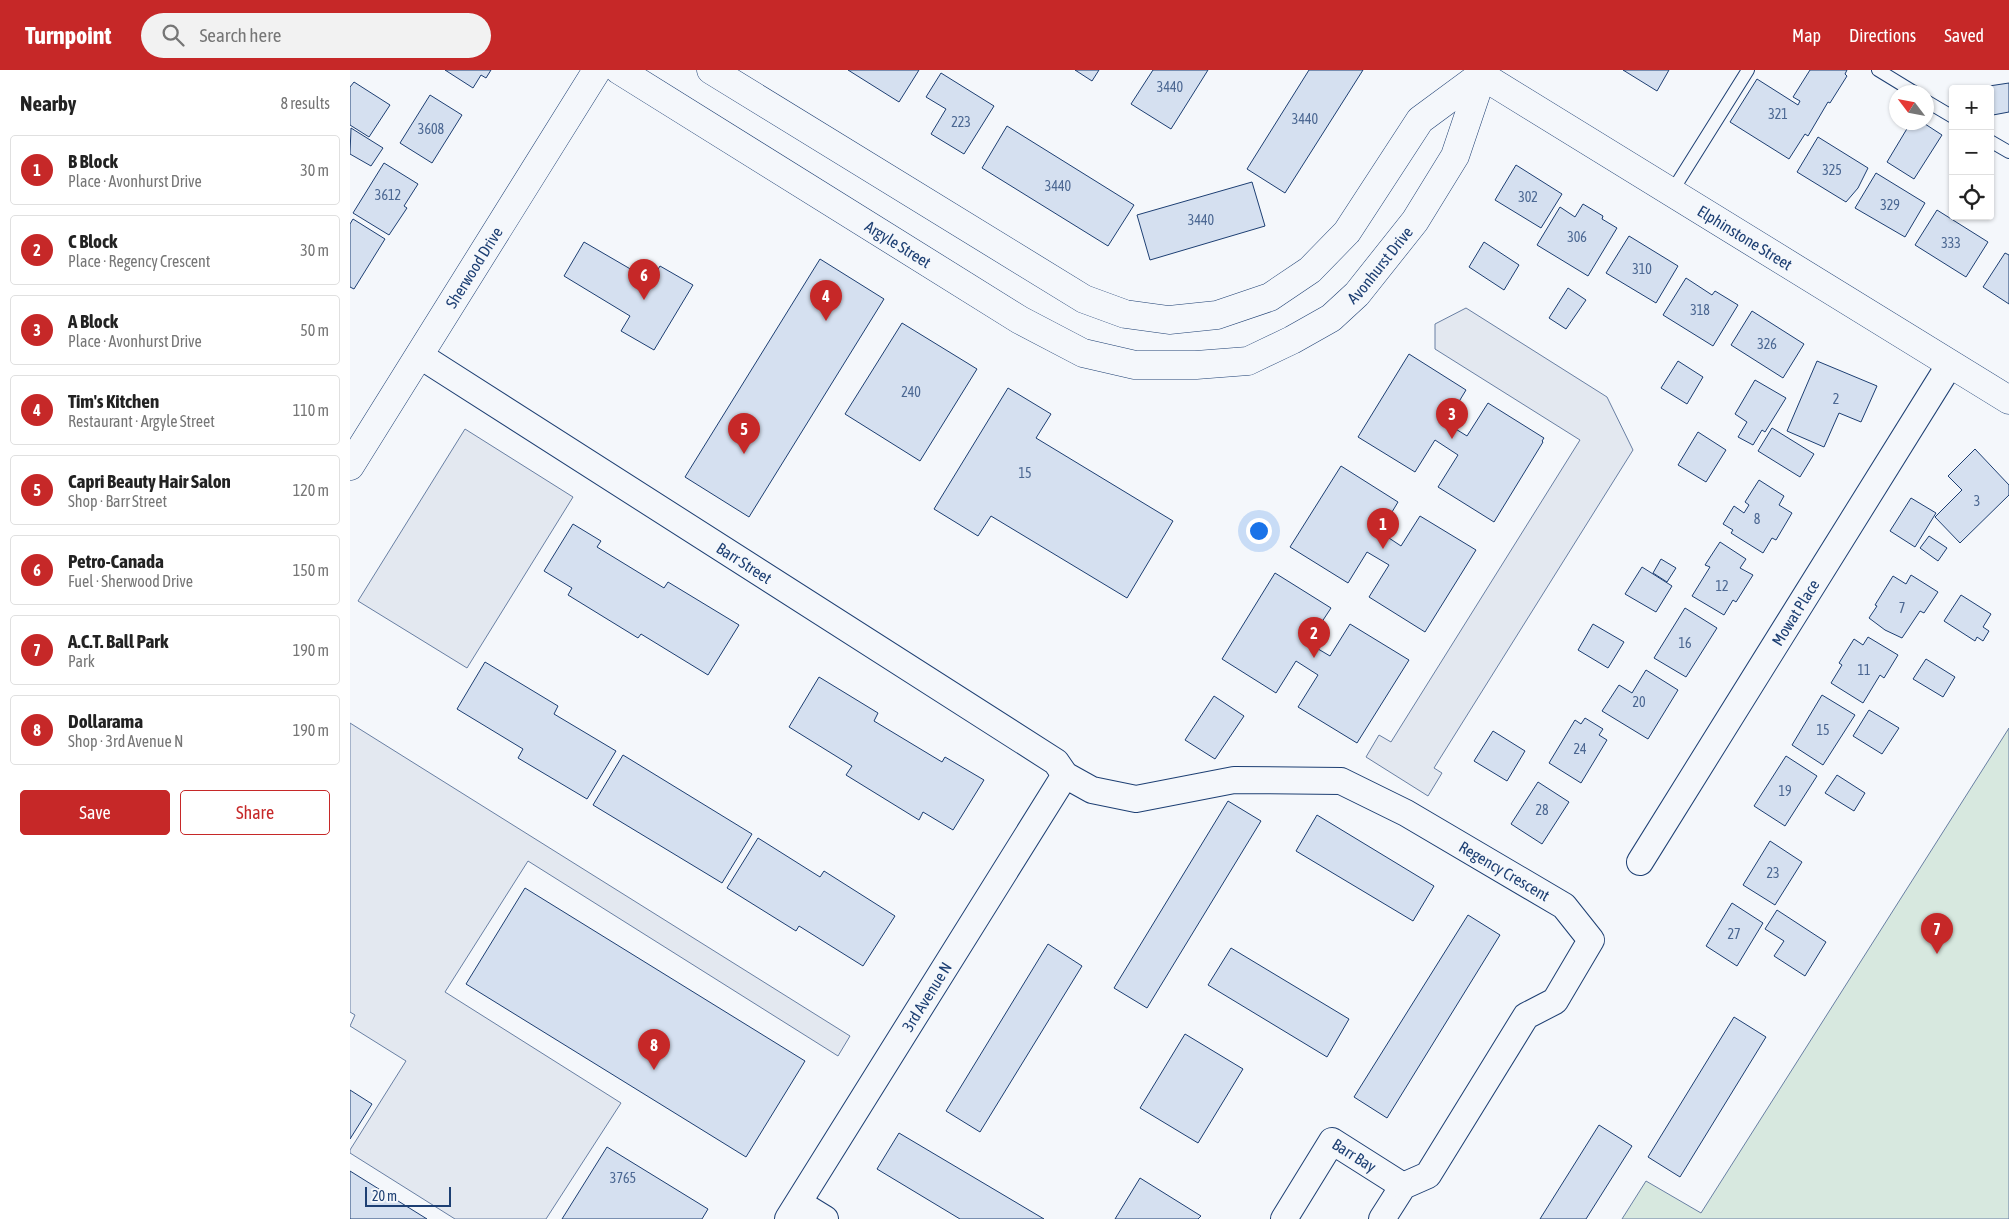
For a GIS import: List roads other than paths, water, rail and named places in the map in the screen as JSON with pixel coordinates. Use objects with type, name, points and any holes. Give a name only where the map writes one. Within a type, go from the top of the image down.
[{"type":"street","name":"Sherwood Drive","points":[[350,466],[597,70]]},
{"type":"street","name":"Argyle Street","points":[[619,70],[1020,320],[1083,353],[1135,366],[1196,365]]},
{"type":"street","points":[[711,70],[1084,299],[1126,314],[1169,320],[1217,315],[1270,297],[1310,270],[1347,232],[1420,120],[1482,72]]},
{"type":"street","name":"Avonhurst Drive","points":[[1196,365],[1248,361],[1292,340],[1331,318],[1357,294],[1414,221],[1455,156],[1482,72]]},
{"type":"street","name":"Elphinstone Street","points":[[1482,72],[1671,193],[2009,400]]},
{"type":"street","name":"Barr Street","points":[[419,356],[1056,762],[1065,775]]},
{"type":"street","name":"Mowat Place","points":[[1640,862],[1950,364]]},
{"type":"street","name":"Regency Crescent","points":[[1065,775],[1092,790],[1136,799],[1234,780],[1341,781],[1406,814],[1564,906],[1591,940],[1555,1001],[1526,1016],[1428,1175],[1403,1186]]},
{"type":"street","name":"3rd Avenue N","points":[[793,1211],[1065,775]]},
{"type":"street","name":"Barr Bay","points":[[1284,1219],[1332,1141],[1403,1186]]},
{"type":"street","points":[[1382,1219],[1403,1186]]},
{"type":"street","points":[[793,1211],[825,1219]]},
{"type":"lane","points":[[1671,193],[1748,70]]},
{"type":"lane","points":[[1878,70],[1903,85]]},
{"type":"lane","points":[[1934,106],[1949,115]]},
{"type":"lane","points":[[1994,143],[2009,152]]},
{"type":"place","name":"Petro-Canada","points":[[644,300]]},
{"type":"place","name":"Tim's Kitchen","points":[[826,321]]},
{"type":"place","name":"A Block","points":[[1452,439]]},
{"type":"place","name":"Capri Beauty Hair Salon","points":[[744,454]]},
{"type":"place","name":"B Block","points":[[1383,549]]},
{"type":"place","name":"C Block","points":[[1314,658]]},
{"type":"place","name":"A.C.T. Ball Park","points":[[1937,954]]},
{"type":"place","name":"Dollarama","points":[[654,1070]]}]
